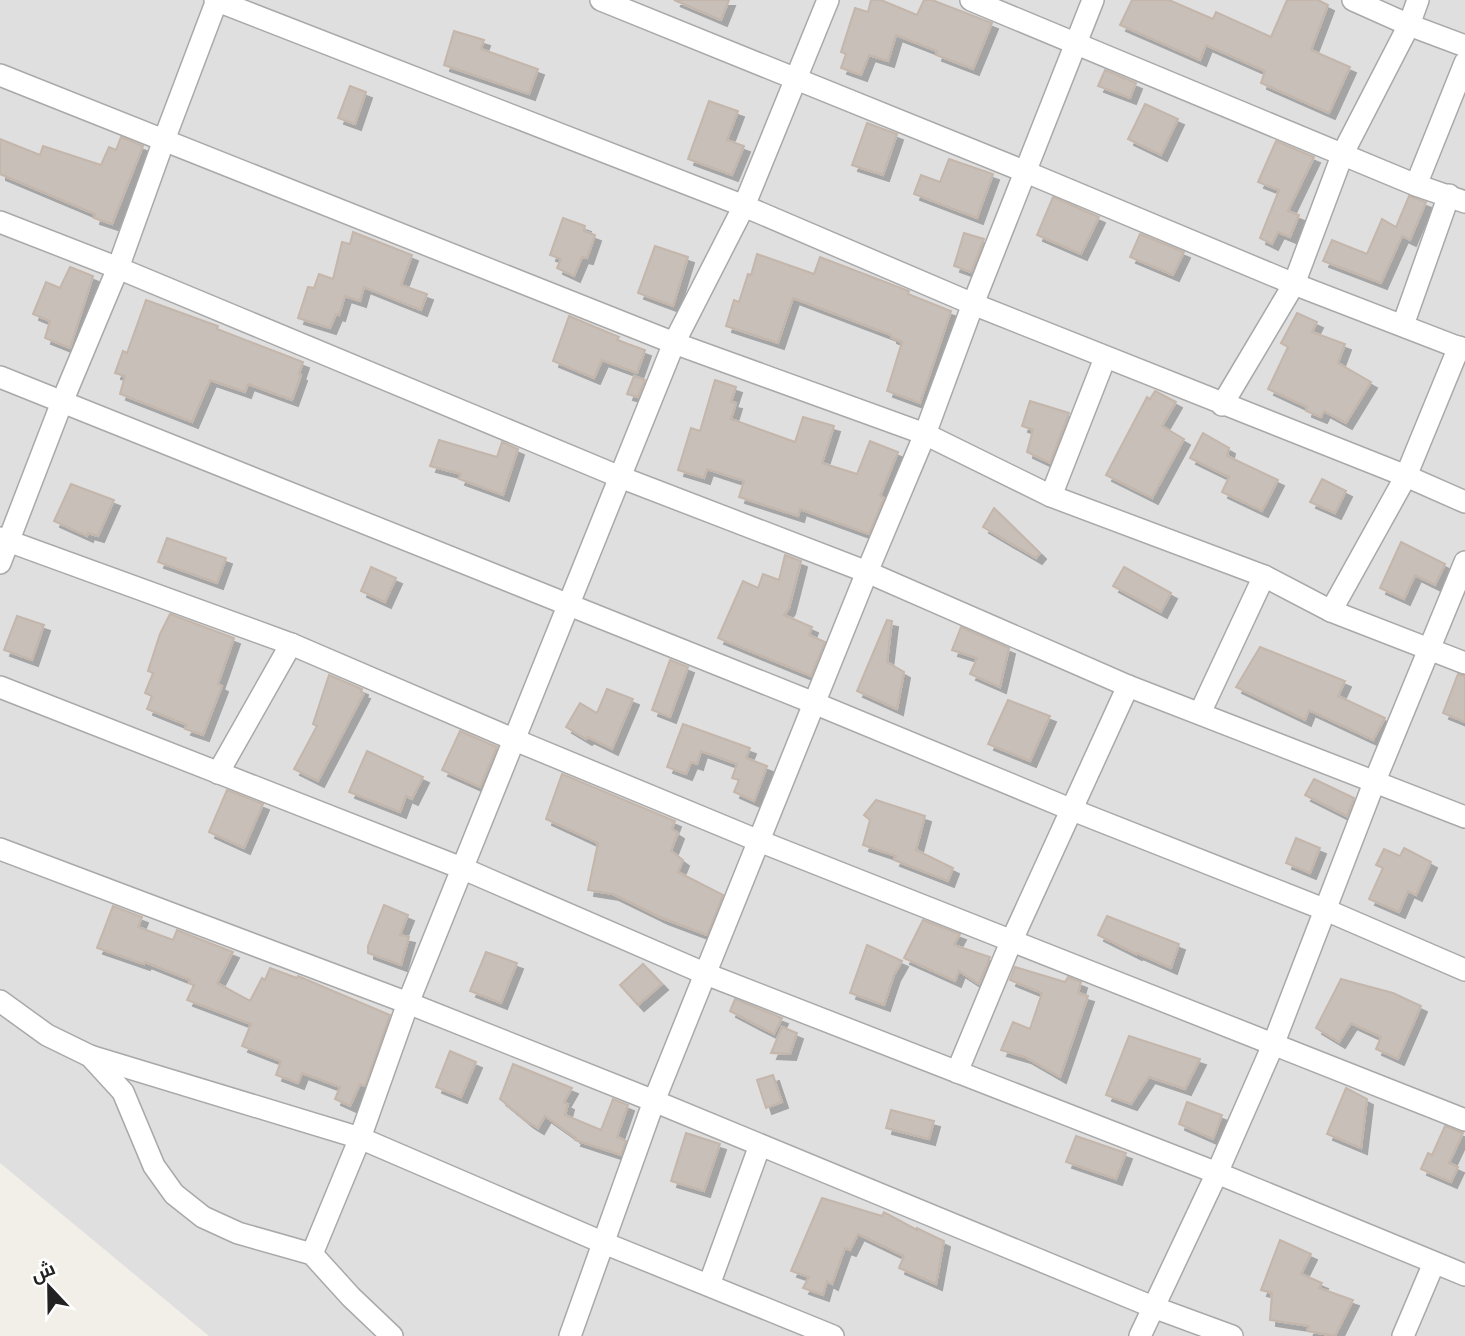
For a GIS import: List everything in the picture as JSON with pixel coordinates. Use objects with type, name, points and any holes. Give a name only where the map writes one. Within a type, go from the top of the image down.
[{"type":"street","points":[[0,564],[4,540],[118,268],[217,0],[744,206],[973,304],[1465,502]]},
{"type":"street","points":[[601,0],[1294,284],[1462,349],[1406,476],[1331,611]]},
{"type":"street","points":[[312,1254],[359,1138],[408,1003],[674,343],[744,206],[828,0]]},
{"type":"street","points":[[971,0],[1416,185],[1457,198],[1403,325]]},
{"type":"street","points":[[570,1336],[654,1101],[925,434],[973,304],[1093,0]]},
{"type":"street","points":[[1353,0],[1465,46]]},
{"type":"street","points":[[1222,405],[1294,284],[1343,153],[1409,25],[1418,0]]},
{"type":"street","points":[[1416,185],[1465,63]]},
{"type":"street","points":[[0,75],[674,343],[925,434],[1051,496],[1264,576],[1331,611],[1465,663]]},
{"type":"street","points":[[0,222],[118,268],[620,477],[867,572],[1128,687],[1465,817]]},
{"type":"street","points":[[1051,496],[1105,358]]},
{"type":"street","points":[[0,377],[1326,910],[1465,970]]},
{"type":"street","points":[[4,540],[291,644],[759,841],[1465,1120]]},
{"type":"street","points":[[1140,1336],[1217,1173],[1273,1045],[1374,783],[1465,562]]},
{"type":"street","points":[[1200,713],[1264,576]]},
{"type":"street","points":[[218,773],[291,644]]},
{"type":"street","points":[[0,687],[464,869],[706,974],[1217,1173],[1465,1275]]},
{"type":"street","points":[[957,1072],[1070,809],[1128,687]]},
{"type":"street","points":[[0,849],[408,1003],[654,1101],[1153,1307],[1232,1336]]},
{"type":"street","points":[[0,1002],[47,1035],[90,1056],[359,1138],[604,1243],[833,1336]]},
{"type":"street","points":[[90,1056],[123,1093],[155,1166],[174,1194],[202,1217],[238,1233],[312,1254],[351,1297],[392,1336]]},
{"type":"street","points":[[709,1285],[760,1145]]},
{"type":"street","points":[[1403,1336],[1434,1263]]},
{"type":"shaded area","points":[[0,0],[1465,0],[1465,1336],[209,1336],[0,1163]]},
{"type":"building","points":[[674,0],[729,0],[721,20]]},
{"type":"building","points":[[871,0],[881,0],[917,15],[924,0],[932,0],[992,23],[973,69],[936,55],[937,51],[896,35],[888,61],[869,55],[861,75],[841,68],[846,54],[841,52],[855,8],[868,12]]},
{"type":"building","points":[[1132,0],[1169,0],[1213,19],[1216,12],[1271,37],[1287,0],[1318,0],[1328,5],[1311,50],[1350,67],[1329,113],[1261,83],[1265,71],[1206,45],[1200,60],[1120,25]]},
{"type":"building","points":[[454,31],[484,40],[481,49],[538,69],[529,94],[444,65]]},
{"type":"building","points":[[1105,70],[1136,83],[1130,98],[1098,86]]},
{"type":"building","points":[[350,86],[366,92],[355,124],[338,118]]},
{"type":"building","points":[[709,101],[738,111],[727,140],[744,146],[732,175],[688,159]]},
{"type":"building","points":[[1145,104],[1178,119],[1161,155],[1128,139]]},
{"type":"building","points":[[867,123],[897,134],[883,175],[852,165]]},
{"type":"building","points":[[121,137],[143,146],[112,224],[94,218],[95,214],[0,174],[0,139],[40,155],[43,146],[101,165],[109,147],[116,150]]},
{"type":"building","points":[[1276,141],[1314,157],[1288,211],[1299,215],[1290,237],[1278,232],[1272,244],[1260,238],[1279,190],[1258,182]]},
{"type":"building","points":[[949,159],[993,174],[977,218],[914,194],[921,175],[940,182]]},
{"type":"building","points":[[1409,196],[1426,202],[1410,240],[1402,236],[1381,283],[1323,261],[1332,240],[1367,254],[1382,219],[1396,227]]},
{"type":"building","points":[[1053,197],[1099,217],[1081,254],[1037,235]]},
{"type":"building","points":[[563,218],[585,226],[584,231],[595,235],[587,258],[582,257],[574,276],[557,268],[561,259],[550,255]]},
{"type":"building","points":[[353,232],[412,255],[401,285],[427,294],[421,310],[364,287],[360,301],[345,296],[339,315],[336,314],[330,328],[298,318],[308,287],[314,288],[319,274],[333,279],[342,242],[350,244]]},
{"type":"building","points":[[964,233],[984,239],[971,272],[954,266]]},
{"type":"building","points":[[1140,234],[1184,252],[1173,275],[1130,257]]},
{"type":"building","points":[[655,246],[688,257],[673,306],[638,293]]},
{"type":"building","points":[[757,254],[814,274],[820,257],[909,291],[908,294],[951,311],[920,403],[887,391],[902,342],[891,335],[793,298],[778,343],[726,326],[734,300],[739,302]]},
{"type":"building","points":[[70,267],[93,276],[70,348],[45,338],[50,321],[33,314],[46,282],[60,288]]},
{"type":"building","points":[[146,300],[218,326],[217,329],[303,362],[292,400],[248,384],[245,392],[210,380],[192,422],[120,394],[125,376],[115,373],[123,351],[127,353]]},
{"type":"building","points":[[1297,313],[1317,322],[1312,332],[1345,344],[1338,363],[1371,382],[1346,423],[1324,411],[1321,417],[1306,411],[1307,407],[1268,389],[1288,347],[1281,343]]},
{"type":"building","points":[[569,316],[619,337],[617,340],[645,350],[637,373],[602,360],[594,378],[553,361]]},
{"type":"building","points":[[634,376],[645,380],[638,397],[627,394]]},
{"type":"building","points":[[715,380],[736,387],[731,402],[736,403],[731,419],[795,442],[803,417],[834,426],[822,463],[857,474],[870,441],[898,452],[880,496],[884,498],[869,534],[800,509],[798,516],[739,497],[744,481],[707,469],[704,478],[678,470],[691,428],[700,431]]},
{"type":"building","points":[[1155,391],[1176,402],[1162,426],[1184,439],[1152,498],[1106,475],[1147,397],[1150,399]]},
{"type":"building","points":[[1030,401],[1069,413],[1050,463],[1027,452],[1033,430],[1022,426]]},
{"type":"building","points":[[1203,433],[1229,448],[1227,456],[1278,480],[1262,511],[1222,492],[1229,477],[1190,458]]},
{"type":"building","points":[[439,440],[497,457],[502,442],[518,449],[503,495],[459,479],[461,474],[430,466]]},
{"type":"building","points":[[1322,479],[1346,491],[1335,513],[1310,502]]},
{"type":"building","points":[[71,484],[114,500],[98,536],[88,533],[87,536],[54,521]]},
{"type":"building","points":[[994,508],[1040,553],[1036,558],[983,527]]},
{"type":"building","points":[[167,538],[226,558],[217,583],[158,562]]},
{"type":"building","points":[[1401,542],[1445,564],[1435,585],[1415,575],[1404,599],[1380,588]]},
{"type":"building","points":[[785,555],[801,561],[789,608],[784,615],[812,627],[809,635],[825,642],[811,676],[718,638],[743,581],[758,588],[763,574],[779,580]]},
{"type":"building","points":[[371,567],[396,578],[385,602],[361,591]]},
{"type":"building","points":[[1124,567],[1171,593],[1161,612],[1113,586]]},
{"type":"building","points":[[170,614],[234,638],[218,684],[222,686],[203,735],[185,729],[187,725],[147,709],[152,696],[145,693],[153,673],[148,671],[160,634]]},
{"type":"building","points":[[17,616],[44,625],[32,660],[4,650]]},
{"type":"building","points":[[887,620],[892,621],[887,662],[904,672],[897,709],[857,691]]},
{"type":"building","points":[[961,627],[1009,648],[1000,687],[970,674],[977,658],[952,650]]},
{"type":"building","points":[[1260,647],[1345,681],[1338,696],[1385,718],[1373,740],[1309,710],[1305,720],[1236,687]]},
{"type":"building","points":[[670,660],[688,667],[670,717],[652,710]]},
{"type":"building","points":[[1458,674],[1465,676],[1465,722],[1443,713]]},
{"type":"building","points":[[329,675],[362,689],[361,692],[364,693],[318,781],[294,769],[317,726],[313,724]]},
{"type":"building","points":[[607,689],[633,699],[612,749],[588,737],[586,739],[566,727],[580,703],[597,713]]},
{"type":"building","points":[[1008,700],[1050,716],[1030,761],[988,744]]},
{"type":"building","points":[[683,724],[750,748],[746,758],[767,766],[754,801],[734,792],[739,780],[732,778],[737,764],[701,751],[697,764],[691,762],[686,774],[667,767]]},
{"type":"building","points":[[460,731],[497,747],[480,787],[442,770]]},
{"type":"building","points":[[367,751],[423,777],[412,799],[406,796],[400,812],[349,792]]},
{"type":"building","points":[[562,774],[675,821],[672,829],[678,833],[671,851],[683,860],[678,872],[723,895],[707,935],[662,918],[613,894],[588,890],[598,843],[546,819]]},
{"type":"building","points":[[1314,779],[1354,798],[1347,816],[1305,795]]},
{"type":"building","points":[[227,790],[263,804],[244,848],[209,832]]},
{"type":"building","points":[[876,800],[925,816],[916,850],[953,868],[948,881],[894,860],[896,856],[863,845],[870,820],[864,815]]},
{"type":"building","points":[[1296,838],[1320,848],[1310,873],[1286,863]]},
{"type":"building","points":[[1404,848],[1431,862],[1416,895],[1408,891],[1399,912],[1369,899],[1383,868],[1376,865],[1384,849],[1400,856]]},
{"type":"building","points":[[384,905],[408,915],[400,935],[409,937],[401,965],[368,953],[368,946]]},
{"type":"building","points":[[113,906],[142,917],[138,927],[173,940],[177,930],[233,952],[217,983],[250,1001],[270,968],[297,978],[298,976],[390,1015],[365,1086],[360,1084],[350,1106],[335,1099],[340,1087],[302,1073],[298,1083],[276,1075],[281,1061],[242,1046],[251,1024],[187,1000],[194,985],[189,983],[190,980],[145,962],[144,964],[97,948]]},
{"type":"building","points":[[1107,916],[1179,944],[1171,968],[1098,935]]},
{"type":"building","points":[[923,920],[960,934],[954,945],[990,957],[979,984],[959,971],[955,981],[904,958]]},
{"type":"building","points":[[867,945],[902,961],[894,975],[884,1005],[850,993]]},
{"type":"building","points":[[486,952],[517,963],[501,1003],[470,991]]},
{"type":"building","points":[[643,964],[662,984],[638,1005],[620,985]]},
{"type":"building","points":[[1015,967],[1065,982],[1068,977],[1081,982],[1078,993],[1088,996],[1060,1077],[1025,1057],[1001,1050],[1013,1022],[1030,1029],[1042,993],[1010,980]]},
{"type":"building","points":[[1341,979],[1393,993],[1421,1006],[1398,1059],[1376,1049],[1381,1037],[1351,1023],[1339,1042],[1316,1028]]},
{"type":"building","points":[[735,999],[782,1018],[774,1034],[730,1011]]},
{"type":"building","points":[[782,1027],[797,1033],[790,1054],[771,1053]]},
{"type":"building","points":[[1129,1036],[1200,1059],[1185,1089],[1149,1077],[1131,1104],[1106,1095]]},
{"type":"building","points":[[450,1051],[476,1062],[461,1097],[436,1087]]},
{"type":"building","points":[[513,1064],[572,1088],[564,1102],[568,1104],[565,1115],[601,1130],[613,1099],[628,1105],[617,1137],[626,1141],[621,1155],[575,1140],[576,1138],[545,1116],[538,1128],[500,1099]]},
{"type":"building","points":[[773,1075],[782,1102],[766,1108],[757,1080]]},
{"type":"building","points":[[1346,1088],[1367,1099],[1361,1148],[1327,1134]]},
{"type":"building","points":[[1187,1102],[1222,1115],[1213,1139],[1179,1124]]},
{"type":"building","points":[[891,1110],[934,1121],[929,1139],[886,1128]]},
{"type":"building","points":[[1445,1126],[1463,1133],[1449,1163],[1458,1167],[1451,1182],[1421,1169],[1428,1153],[1432,1155]]},
{"type":"building","points":[[686,1133],[720,1144],[704,1191],[671,1181]]},
{"type":"building","points":[[1076,1136],[1126,1153],[1116,1179],[1066,1162]]},
{"type":"building","points":[[822,1198],[882,1216],[884,1212],[944,1241],[936,1284],[899,1268],[904,1256],[858,1234],[850,1250],[845,1248],[832,1284],[827,1281],[823,1295],[803,1288],[809,1277],[791,1271]]},
{"type":"building","points":[[1280,1240],[1311,1254],[1301,1274],[1322,1283],[1319,1288],[1353,1300],[1335,1336],[1307,1331],[1309,1326],[1270,1320],[1272,1293],[1261,1290]]}]
